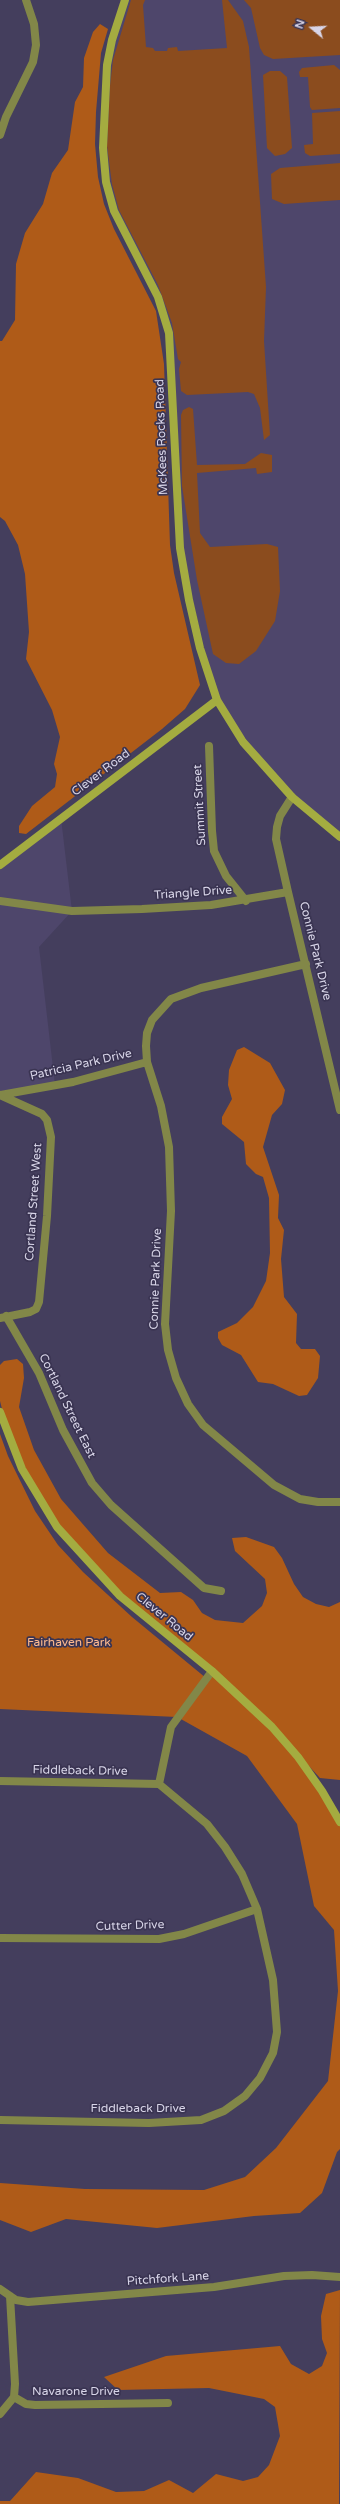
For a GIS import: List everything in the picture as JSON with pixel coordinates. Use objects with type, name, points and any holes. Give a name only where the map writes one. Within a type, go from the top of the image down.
[{"type":"street","points":[[0,135],[6,117],[33,62],[36,45],[34,24],[26,0]]},
{"type":"street","name":"McKees Rocks Road","points":[[125,0],[112,40],[107,64],[103,148],[106,182],[114,211],[158,297],[169,333],[180,548],[188,600],[217,700],[243,742],[292,797],[340,837]]},
{"type":"street","name":"Clever Road","points":[[0,865],[217,700]]},
{"type":"street","name":"Summit Street","points":[[209,746],[214,851],[226,876],[246,901]]},
{"type":"street","points":[[288,892],[276,839],[280,816],[292,797]]},
{"type":"street","name":"Triangle Drive","points":[[0,901],[72,911],[211,905],[246,901],[288,892]]},
{"type":"street","name":"Connie Park Drive","points":[[288,892],[340,1110]]},
{"type":"street","name":"Patricia Park Drive","points":[[0,1095],[73,1082],[147,1062],[147,1033],[156,1014],[171,999],[201,988],[306,964]]},
{"type":"street","name":"Connie Park Drive","points":[[147,1062],[161,1106],[169,1146],[171,1211],[165,1324],[168,1350],[176,1378],[188,1404],[204,1425],[274,1485],[300,1498],[318,1502],[340,1502]]},
{"type":"street","name":"Cortland Street West","points":[[0,1095],[42,1114],[47,1120],[51,1137],[47,1216],[39,1302],[36,1309],[30,1312],[3,1317]]},
{"type":"street","name":"Cortland Street East","points":[[3,1317],[40,1373],[63,1430],[92,1483],[111,1505],[204,1588],[221,1591]]},
{"type":"street","name":"Clever Road","points":[[0,1412],[5,1430],[22,1469],[57,1527],[120,1596],[212,1671],[257,1712],[298,1757],[322,1791],[340,1822]]},
{"type":"street","points":[[159,1784],[171,1727],[212,1671]]},
{"type":"street","name":"Fiddleback Drive","points":[[0,1781],[159,1784],[207,1824],[225,1847],[242,1874],[257,1909],[273,1980],[277,2032],[273,2054],[260,2078],[246,2096],[218,2113],[202,2120],[182,2122],[0,2120]]},
{"type":"street","name":"Cutter Drive","points":[[0,1938],[134,1941],[159,1939],[184,1934],[257,1909]]},
{"type":"street","name":"Pitchfork Lane","points":[[0,2290],[16,2300],[28,2302],[214,2287],[284,2276],[312,2275],[340,2277]]},
{"type":"street","name":"Navarone Drive","points":[[10,2296],[15,2384],[14,2397],[35,2405],[168,2403]]},
{"type":"street","points":[[0,2414],[14,2397]]},
{"type":"shaded area","points":[[125,0],[340,0],[340,837],[278,782],[217,700],[180,548],[164,314],[126,235],[106,182],[107,65]]},
{"type":"shaded area","points":[[131,0],[145,0],[143,5],[146,47],[153,48],[155,51],[167,51],[168,48],[177,47],[178,51],[227,48],[222,0],[228,0],[243,21],[249,47],[266,287],[264,341],[270,435],[264,440],[260,408],[254,394],[248,392],[187,395],[181,391],[179,369],[181,362],[178,359],[172,323],[158,285],[119,210],[112,184],[107,146],[110,86],[113,60]]},
{"type":"shaded area","points":[[244,0],[340,0],[340,55],[273,59],[264,55],[260,48],[251,8]]},
{"type":"shaded area","points":[[334,65],[340,70],[340,108],[312,110],[310,107],[308,77],[300,77],[299,72],[302,68]]},
{"type":"shaded area","points":[[270,71],[280,71],[287,77],[292,148],[285,154],[275,156],[267,148],[263,75]]},
{"type":"shaded area","points":[[340,111],[340,154],[310,156],[305,153],[304,145],[313,144],[312,113]]},
{"type":"shaded area","points":[[340,163],[340,200],[284,204],[272,199],[271,174],[280,168]]},
{"type":"shaded area","points":[[189,407],[193,409],[197,465],[245,464],[261,453],[272,455],[272,472],[257,474],[256,468],[197,473],[200,533],[210,547],[267,544],[278,547],[280,591],[275,621],[256,651],[239,664],[226,663],[213,654],[197,580],[182,486],[181,415],[183,410]]},
{"type":"shaded area","points":[[61,818],[72,911],[39,947],[55,1085],[0,1095],[0,865]]},
{"type":"green space","points":[[100,24],[108,29],[101,53],[96,112],[95,144],[98,177],[104,204],[114,229],[156,311],[164,364],[170,545],[174,573],[200,685],[185,709],[162,729],[26,834],[19,833],[19,826],[32,806],[55,787],[57,774],[54,764],[60,737],[52,710],[26,659],[29,632],[25,574],[18,545],[5,521],[0,517],[0,341],[2,341],[15,320],[16,264],[25,233],[43,204],[52,173],[68,150],[75,102],[83,87],[84,58],[93,32]]},
{"type":"green space","points":[[244,1047],[270,1063],[285,1090],[282,1104],[272,1115],[263,1147],[279,1195],[278,1218],[284,1230],[281,1259],[284,1297],[297,1314],[296,1343],[301,1349],[315,1349],[320,1356],[318,1378],[307,1395],[299,1396],[273,1384],[258,1382],[241,1355],[222,1345],[218,1338],[218,1332],[237,1323],[253,1307],[266,1281],[270,1253],[269,1198],[263,1177],[256,1174],[246,1164],[244,1142],[222,1124],[222,1117],[232,1099],[228,1085],[229,1070],[237,1050]]},
{"type":"green space","points":[[17,1359],[23,1364],[24,1378],[19,1407],[34,1450],[61,1499],[108,1553],[160,1593],[181,1592],[193,1600],[202,1613],[215,1620],[243,1623],[262,1606],[267,1593],[265,1579],[235,1551],[232,1538],[246,1537],[274,1547],[282,1558],[294,1584],[303,1597],[316,1604],[329,1607],[340,1602],[340,1780],[320,1778],[272,1726],[121,1593],[59,1524],[24,1468],[7,1429],[0,1401],[0,1365],[4,1361]]},
{"type":"green space","name":"Fairhaven Park","points":[[0,1434],[8,1456],[35,1511],[58,1545],[83,1572],[132,1617],[206,1678],[177,1717],[0,1709]]},
{"type":"green space","points":[[212,1672],[297,1757],[340,1824],[340,2149],[337,2152],[322,2193],[300,2213],[254,2216],[157,2228],[66,2219],[31,2232],[0,2220],[0,2183],[85,2189],[204,2190],[245,2177],[276,2148],[328,2081],[338,1991],[334,1930],[314,1906],[297,1824],[247,1756],[179,1718]]},
{"type":"green space","points":[[340,2290],[339,2504],[0,2504],[0,2501],[10,2501],[36,2472],[78,2478],[116,2492],[144,2491],[169,2480],[193,2493],[216,2474],[243,2481],[258,2477],[269,2465],[280,2436],[275,2407],[264,2399],[209,2388],[118,2390],[104,2377],[166,2356],[280,2346],[291,2364],[309,2374],[322,2366],[327,2353],[322,2339],[321,2316],[326,2294]]}]
